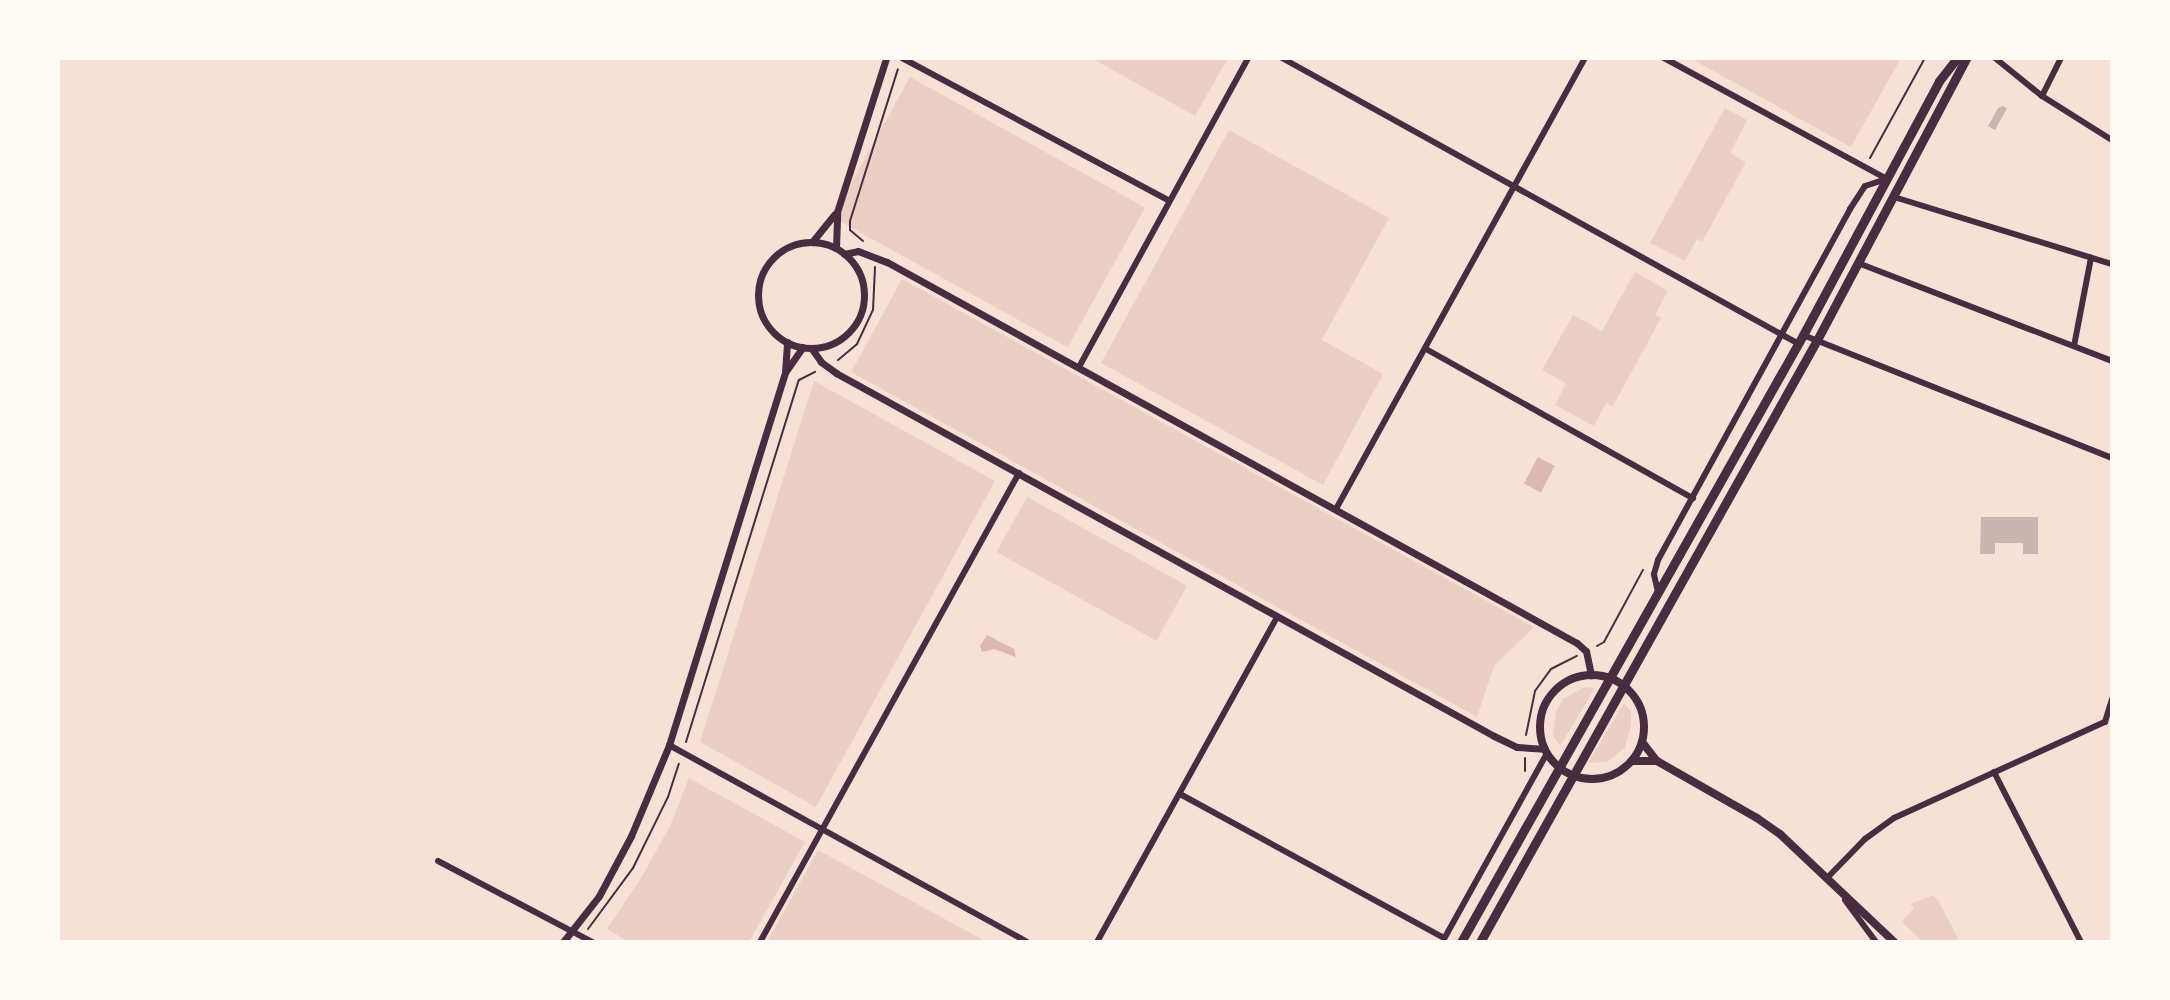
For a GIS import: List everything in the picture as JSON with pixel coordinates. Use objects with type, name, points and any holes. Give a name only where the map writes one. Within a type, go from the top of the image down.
[{"type":"main road","points":[[1461,942],[1800,339],[1939,81],[1957,58]]},
{"type":"main road","points":[[1480,942],[1817,340],[1966,58]]},
{"type":"main road","points":[[1591,675],[1609,678],[1624,687],[1640,711],[1642,742],[1632,761],[1621,770],[1597,779],[1571,775],[1558,767],[1545,751],[1540,735],[1541,713],[1550,695],[1568,680],[1591,675]]},
{"type":"main road","points":[[1642,742],[1657,761],[1757,818],[1831,880],[1894,942]]},
{"type":"main road","points":[[1632,761],[1657,761]]},
{"type":"street","points":[[836,248],[837,212],[886,58]]},
{"type":"street","points":[[902,58],[1168,200]]},
{"type":"street","points":[[1079,367],[1248,58]]},
{"type":"street","points":[[1282,58],[1781,335],[1817,340],[2112,458]]},
{"type":"street","points":[[1336,509],[1585,58]]},
{"type":"street","points":[[1664,58],[1887,179]]},
{"type":"street","points":[[1995,58],[2042,96],[2112,140]]},
{"type":"street","points":[[2042,96],[2061,58]]},
{"type":"street","points":[[1658,592],[1654,574],[1658,560],[1781,335],[1865,186],[1887,179]]},
{"type":"street","points":[[1894,197],[2112,264]]},
{"type":"street","points":[[812,242],[837,212]]},
{"type":"street","points":[[785,372],[808,348],[843,337],[860,316],[864,289],[854,264],[836,248],[812,242],[785,249],[774,257],[760,280],[760,307],[765,321],[787,342],[808,348],[827,368],[1494,736],[1526,748],[1545,751],[1443,940],[1180,794]]},
{"type":"street","points":[[844,254],[858,251],[873,255],[1336,509],[1586,651],[1591,675]]},
{"type":"street","points":[[2074,346],[2091,258]]},
{"type":"street","points":[[1858,263],[2112,361]]},
{"type":"street","points":[[563,942],[599,896],[631,836],[669,745],[785,372],[787,342]]},
{"type":"street","points":[[1426,349],[1693,498]]},
{"type":"street","points":[[760,942],[1019,473]]},
{"type":"street","points":[[1097,942],[1277,617]]},
{"type":"street","points":[[1876,942],[1831,880],[1865,839],[1894,818],[2105,722],[2112,699]]},
{"type":"street","points":[[669,745],[1027,942]]},
{"type":"street","points":[[1994,772],[2081,942]]},
{"type":"street","points":[[438,861],[592,942]]},
{"type":"path","points":[[582,936],[633,868],[668,797],[799,380],[808,373],[827,368],[857,344],[869,319],[876,289],[873,255],[868,243],[850,230],[850,221],[902,58]]},
{"type":"path","points":[[1865,168],[1925,58]]},
{"type":"path","points":[[1525,774],[1527,722],[1535,691],[1551,669],[1604,642],[1646,566]]},
{"type":"shaded area","points":[[1091,58],[1228,58],[1195,116]]},
{"type":"shaded area","points":[[1690,58],[1901,58],[1851,147]]},
{"type":"shaded area","points":[[910,77],[1145,207],[1068,347],[832,217]]},
{"type":"shaded area","points":[[1725,108],[1747,120],[1730,153],[1746,162],[1702,242],[1697,239],[1685,261],[1650,243]]},
{"type":"shaded area","points":[[1229,130],[1389,218],[1322,340],[1383,374],[1323,485],[1101,363]]},
{"type":"shaded area","points":[[1635,272],[1668,291],[1655,315],[1661,318],[1613,406],[1606,403],[1594,426],[1555,405],[1566,383],[1542,370],[1573,315],[1602,331]]},
{"type":"shaded area","points":[[902,279],[1534,627],[1494,666],[1477,717],[851,372]]},
{"type":"shaded area","points":[[814,381],[995,481],[816,807],[700,742]]},
{"type":"shaded area","points":[[1538,457],[1555,466],[1541,492],[1524,483]]},
{"type":"shaded area","points":[[1027,497],[1187,586],[1157,641],[996,552]]},
{"type":"shaded area","points":[[987,635],[1014,649],[1016,657],[994,649],[982,652],[980,646]]},
{"type":"shaded area","points":[[1585,687],[1595,688],[1560,746],[1553,735],[1556,712],[1563,699]]},
{"type":"shaded area","points":[[1624,703],[1631,712],[1625,748],[1607,762],[1588,763]]},
{"type":"shaded area","points":[[689,778],[805,842],[749,942],[629,942],[607,929],[670,826]]},
{"type":"shaded area","points":[[818,850],[987,942],[767,942]]},
{"type":"shaded area","points":[[1933,895],[1960,942],[1923,942],[1902,922],[1914,908],[1911,904]]},
{"type":"building","points":[[1998,108],[2007,108],[1995,130],[1988,126]]},
{"type":"building","points":[[1981,517],[2038,517],[2038,554],[2023,554],[2023,543],[1995,543],[1995,554],[1980,554]]}]
